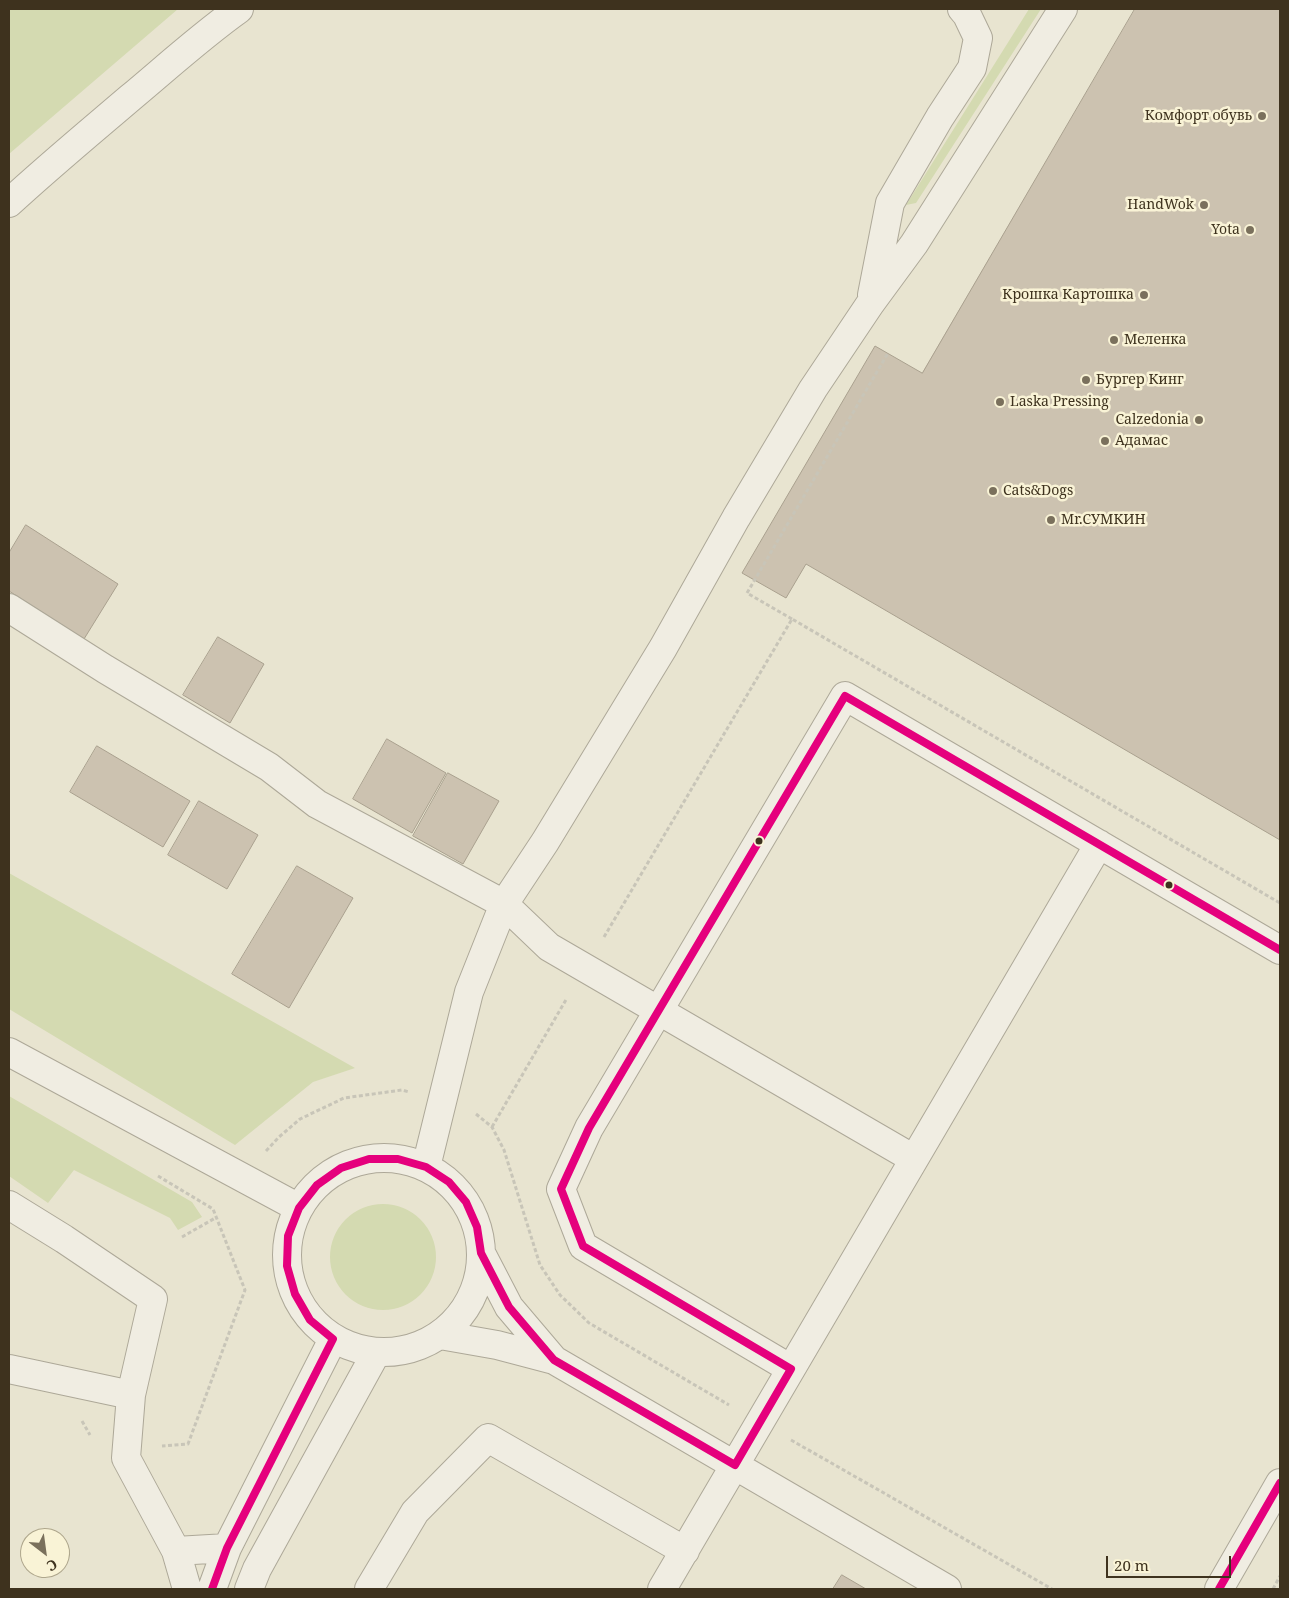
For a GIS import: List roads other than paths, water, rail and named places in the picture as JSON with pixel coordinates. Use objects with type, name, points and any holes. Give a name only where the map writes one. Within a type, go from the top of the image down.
[{"type":"lane","points":[[9,203],[48,167],[181,54],[212,28],[239,9]]},
{"type":"lane","points":[[870,304],[890,203],[940,117],[972,68],[978,38],[962,9]]},
{"type":"lane","points":[[426,1167],[469,992],[504,904],[545,842],[663,648],[736,518],[813,389],[870,304],[914,244],[1063,9]]},
{"type":"lane","points":[[9,608],[269,767],[317,804],[504,904],[549,948],[914,1159]]},
{"type":"lane","points":[[791,1369],[583,1246],[562,1189],[589,1128],[845,696],[1280,950]]},
{"type":"lane","points":[[662,1589],[1099,844]]},
{"type":"lane","points":[[9,1052],[299,1208]]},
{"type":"lane","points":[[482,1253],[477,1284],[463,1313],[440,1335],[409,1349],[376,1353],[354,1348],[333,1339],[310,1320],[294,1294],[287,1266],[288,1236],[299,1208],[317,1185],[341,1168],[369,1159],[398,1159],[426,1167],[449,1182],[466,1202],[477,1226],[482,1253],[509,1307],[554,1360]]},
{"type":"lane","points":[[9,1205],[154,1299],[131,1395],[126,1458],[176,1552],[187,1589]]},
{"type":"lane","points":[[440,1335],[496,1345],[554,1360],[947,1589]]},
{"type":"lane","points":[[212,1589],[227,1548],[333,1339]]},
{"type":"lane","points":[[249,1589],[256,1569],[376,1353]]},
{"type":"lane","points":[[9,1369],[131,1395]]},
{"type":"lane","points":[[369,1589],[415,1512],[488,1438],[685,1551]]},
{"type":"lane","points":[[1219,1589],[1280,1483]]},
{"type":"lane","points":[[176,1552],[227,1548]]},
{"type":"place","name":"Комфорт обувь","points":[[1262,116]]},
{"type":"place","name":"HandWok","points":[[1204,205]]},
{"type":"place","name":"Yota","points":[[1250,230]]},
{"type":"place","name":"Крошка Картошка","points":[[1144,295]]},
{"type":"place","name":"Меленка","points":[[1114,340]]},
{"type":"place","name":"Бургер Кинг","points":[[1086,380]]},
{"type":"place","name":"Laska Pressing","points":[[1000,402]]},
{"type":"place","name":"Calzedonia","points":[[1199,420]]},
{"type":"place","name":"Адамас","points":[[1105,441]]},
{"type":"place","name":"Cats&Dogs","points":[[993,491]]},
{"type":"place","name":"Mr.СУМКИН","points":[[1051,520]]}]
